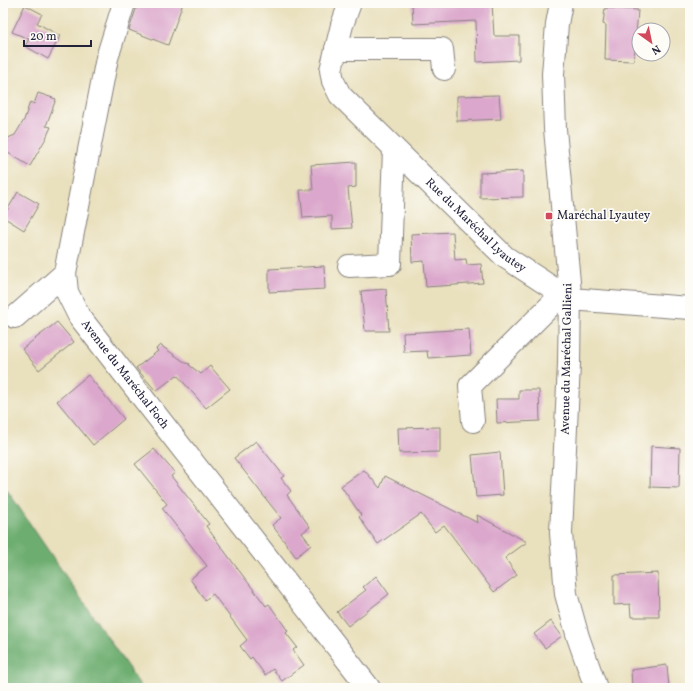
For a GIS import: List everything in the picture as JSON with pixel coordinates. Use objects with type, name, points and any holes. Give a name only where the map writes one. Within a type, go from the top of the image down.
[{"type":"street","name":"Avenue du Maréchal Foch","points":[[124,3],[107,58],[65,274],[67,292],[79,316],[369,688]]},
{"type":"street","name":"Rue du Maréchal Lyautey","points":[[350,3],[342,25],[331,70],[333,81],[340,95],[505,257],[568,296]]},
{"type":"street","name":"Avenue du Maréchal Gallieni","points":[[561,3],[557,24],[553,74],[555,129],[568,296],[562,541],[566,594],[578,637],[596,688]]},
{"type":"street","points":[[336,49],[442,49],[444,69]]},
{"type":"street","points":[[349,266],[390,264],[394,149]]},
{"type":"street","points":[[15,317],[65,274]]},
{"type":"street","points":[[473,421],[470,386],[568,296],[690,308]]},
{"type":"green space","points":[[3,484],[142,688],[3,688]]},
{"type":"building","points":[[138,3],[183,3],[168,45],[129,30]]},
{"type":"building","points":[[412,3],[492,3],[494,36],[519,36],[519,60],[477,62],[476,21],[413,24]]},
{"type":"building","points":[[25,5],[42,14],[37,23],[60,36],[48,59],[25,46],[29,39],[12,32]]},
{"type":"building","points":[[605,8],[638,10],[637,22],[631,22],[631,61],[605,60],[606,25],[603,24]]},
{"type":"building","points":[[38,93],[56,99],[46,126],[51,127],[30,166],[3,150],[3,147],[8,138],[15,135],[24,120],[30,102],[34,104]]},
{"type":"building","points":[[499,95],[501,119],[457,121],[457,96]]},
{"type":"building","points":[[356,162],[356,187],[348,188],[352,228],[332,229],[332,216],[303,218],[300,190],[313,190],[311,165]]},
{"type":"building","points":[[523,171],[523,197],[480,198],[480,173]]},
{"type":"building","points":[[18,192],[39,204],[24,230],[3,217]]},
{"type":"building","points":[[453,232],[455,260],[466,259],[467,265],[481,264],[483,283],[426,287],[424,261],[412,262],[411,234]]},
{"type":"building","points":[[324,266],[325,289],[269,292],[269,269]]},
{"type":"building","points":[[386,289],[389,331],[365,331],[361,291]]},
{"type":"building","points":[[57,322],[74,342],[39,370],[22,349]]},
{"type":"building","points":[[469,329],[471,355],[428,358],[427,351],[404,352],[403,333]]},
{"type":"building","points":[[160,345],[186,363],[190,364],[189,365],[201,374],[210,366],[230,389],[206,408],[177,375],[156,391],[136,368],[158,351],[156,349]]},
{"type":"building","points":[[88,375],[124,419],[93,445],[57,401]]},
{"type":"building","points":[[519,390],[539,390],[540,421],[497,423],[496,399],[519,399]]},
{"type":"building","points":[[440,427],[440,452],[399,453],[398,428]]},
{"type":"building","points":[[256,441],[284,476],[281,478],[291,491],[287,495],[310,527],[302,533],[311,545],[296,557],[272,525],[281,518],[234,458]]},
{"type":"building","points":[[651,446],[680,448],[679,488],[650,487]]},
{"type":"building","points":[[154,449],[175,473],[171,476],[209,524],[206,526],[266,606],[269,604],[288,631],[286,633],[297,647],[293,650],[304,665],[282,681],[273,669],[265,675],[252,657],[250,659],[240,646],[247,640],[213,594],[205,600],[190,579],[207,566],[162,508],[167,504],[135,464]]},
{"type":"building","points":[[500,452],[503,495],[476,497],[472,455]]},
{"type":"building","points":[[364,470],[380,488],[385,476],[478,523],[477,515],[527,542],[505,558],[517,575],[494,592],[444,525],[435,532],[421,514],[378,544],[359,517],[361,515],[341,486]]},
{"type":"building","points":[[658,573],[659,617],[631,617],[630,604],[614,605],[614,575]]},
{"type":"building","points":[[376,576],[389,594],[348,626],[337,612],[366,590],[363,587]]},
{"type":"building","points":[[551,621],[562,636],[545,648],[534,634]]},
{"type":"building","points":[[667,665],[669,688],[632,687],[631,670]]},
{"type":"place","name":"Maréchal Lyautey","points":[[549,216]]}]
